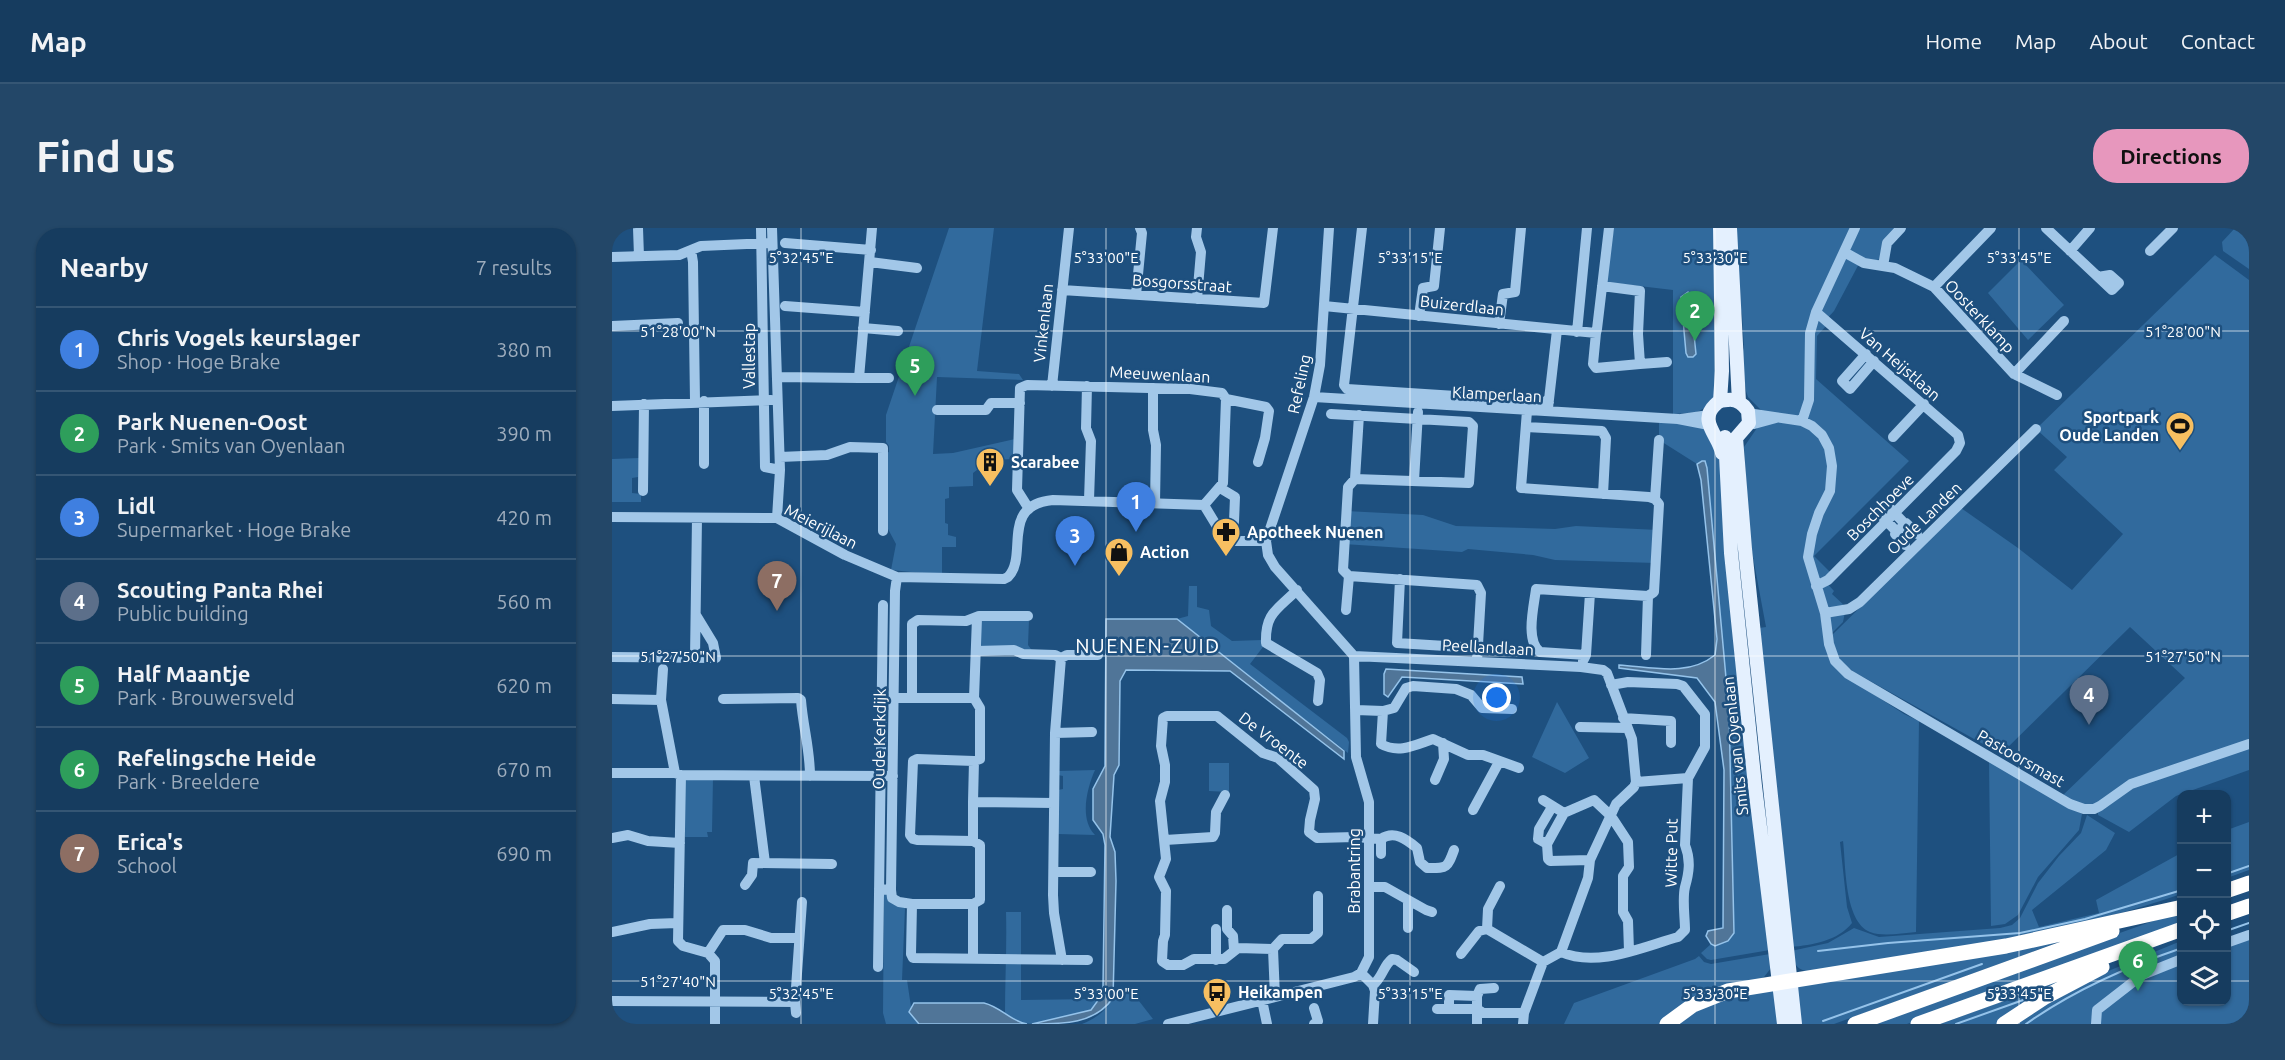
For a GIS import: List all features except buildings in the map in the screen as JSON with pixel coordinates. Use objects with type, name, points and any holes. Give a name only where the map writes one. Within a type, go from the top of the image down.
[{"type":"highway","points":[[2231,889],[2249,883]]},
{"type":"highway","points":[[2231,912],[2249,906]]},
{"type":"highway","points":[[1667,1024],[1693,1005],[1714,995],[1785,981],[2006,946],[2177,908]]},
{"type":"highway","points":[[1855,1024],[2177,908]]},
{"type":"highway","points":[[1918,1024],[2176,931]]},
{"type":"highway","points":[[2004,1024],[2030,1005],[2076,979],[2176,931]]},
{"type":"main road","points":[[1720,228],[1722,371],[1732,400],[1752,417],[1747,426],[1730,439],[1711,422],[1715,412],[1732,400],[1739,382],[1730,228]]},
{"type":"main road","name":"Smits van Oyenlaan","points":[[1730,439],[1727,456],[1732,464],[1745,549],[1785,981],[1784,1024]]},
{"type":"main road","name":"Smits van Oyenlaan","points":[[1785,981],[1795,1024]]},
{"type":"street","points":[[638,228],[639,256]]},
{"type":"street","name":"Vallestap","points":[[761,228],[767,243],[777,377],[780,457],[777,518]]},
{"type":"street","name":"Vallestap","points":[[772,228],[767,243],[765,467],[780,470]]},
{"type":"street","points":[[859,378],[873,228]]},
{"type":"street","name":"Vinkenlaan","points":[[1052,386],[1069,228]]},
{"type":"street","points":[[1136,295],[1142,233],[1140,228]]},
{"type":"street","points":[[1197,228],[1196,237],[1201,252],[1197,298]]},
{"type":"street","name":"Bosgorsstraat","points":[[1062,290],[1264,303],[1273,228]]},
{"type":"street","name":"Refeling","points":[[1266,540],[1314,397],[1320,365],[1329,228]]},
{"type":"street","points":[[1352,309],[1362,228]]},
{"type":"street","points":[[1419,316],[1423,288],[1434,286],[1440,228]]},
{"type":"street","points":[[1499,324],[1503,294],[1515,292],[1521,228]]},
{"type":"street","points":[[1577,333],[1587,228]]},
{"type":"street","points":[[1609,228],[1593,364],[1596,368],[1667,362]]},
{"type":"street","points":[[1752,417],[1765,414],[1776,418],[1802,421],[1809,400],[1810,333],[1816,312],[1855,228]]},
{"type":"street","points":[[1883,266],[1887,243],[1901,228]]},
{"type":"street","points":[[2046,228],[2098,277]]},
{"type":"street","points":[[2070,251],[2090,228]]},
{"type":"street","points":[[2150,251],[2173,228]]},
{"type":"street","points":[[1934,287],[1987,229]]},
{"type":"street","points":[[612,257],[679,255],[701,246],[767,243]]},
{"type":"street","points":[[785,243],[871,250]]},
{"type":"street","points":[[691,250],[704,464]]},
{"type":"street","name":"Oosterklamp","points":[[1844,252],[1864,263],[1895,268],[1934,287],[2013,374],[2057,395]]},
{"type":"street","points":[[870,262],[917,268]]},
{"type":"street","points":[[1602,286],[1640,291],[1638,334],[1640,364]]},
{"type":"street","points":[[785,306],[865,312]]},
{"type":"street","name":"Buizerdlaan","points":[[1324,306],[1577,333],[1596,333]]},
{"type":"street","name":"Klamperlaan","points":[[1352,309],[1344,386],[1347,389],[1711,422]]},
{"type":"street","name":"Van Heijstlaan","points":[[1816,312],[1924,404],[1958,435],[1960,443]]},
{"type":"street","points":[[2013,374],[2064,321]]},
{"type":"street","points":[[612,326],[678,323]]},
{"type":"street","points":[[863,328],[898,331]]},
{"type":"street","points":[[1548,407],[1557,330]]},
{"type":"street","points":[[777,377],[889,378]]},
{"type":"street","name":"Meeuwenlaan","points":[[1020,403],[1020,388],[1027,385],[1153,388],[1222,393],[1226,399],[1266,407],[1269,411],[1266,438],[1258,462]]},
{"type":"street","points":[[1087,386],[1086,428],[1090,441],[1089,500]]},
{"type":"street","points":[[1153,388],[1153,430],[1156,445],[1155,503]]},
{"type":"street","name":"Klamperlaan","points":[[1314,397],[1527,411],[1548,407]]},
{"type":"street","points":[[612,406],[778,399]]},
{"type":"street","points":[[937,410],[986,410],[991,403],[1020,403],[1017,490],[1029,509],[1046,501],[1089,500],[1204,505],[1223,483],[1226,399]]},
{"type":"street","points":[[643,491],[644,404]]},
{"type":"street","points":[[1893,437],[1924,404]]},
{"type":"street","points":[[1414,481],[1419,405]]},
{"type":"street","points":[[1527,411],[1521,488],[1655,498]]},
{"type":"street","points":[[1331,414],[1468,422],[1473,426],[1469,483],[1355,479]]},
{"type":"street","points":[[1359,416],[1355,479],[1348,487],[1347,495],[1343,570],[1349,576],[1477,585],[1481,593],[1477,662]]},
{"type":"street","name":"Pastoorsmast","points":[[1802,421],[1822,435],[1829,448],[1832,466],[1830,491],[1815,523],[1808,557],[1825,613],[1827,636],[1835,661],[1848,674],[2070,804],[2084,809],[2100,806],[2131,784],[2249,744]]},
{"type":"street","points":[[1526,427],[1602,431],[1606,438],[1603,494]]},
{"type":"street","name":"Oude Landen","points":[[1825,613],[1849,609],[1860,602],[2036,429]]},
{"type":"street","points":[[1586,655],[1540,652],[1534,647],[1532,638],[1536,589],[1648,596],[1654,592],[1659,504],[1655,498],[1659,440]]},
{"type":"street","name":"Boschhoeve","points":[[1816,586],[1828,580],[1956,451],[1960,443]]},
{"type":"street","points":[[780,457],[827,455],[850,447],[883,448],[884,531]]},
{"type":"street","points":[[1220,488],[1235,497],[1234,522]]},
{"type":"street","points":[[1204,505],[1224,538],[1233,541],[1266,540],[1268,555],[1275,567],[1354,656]]},
{"type":"street","name":"Meierijlaan","points":[[612,517],[777,518],[856,560],[897,577],[1004,579],[1011,574],[1015,564],[1017,528],[1029,509]]},
{"type":"street","points":[[1891,517],[1901,528],[1917,534]]},
{"type":"street","points":[[695,657],[698,518]]},
{"type":"street","points":[[1901,528],[1895,534],[1905,545]]},
{"type":"street","points":[[1346,610],[1349,576]]},
{"type":"street","name":"Oude Kerkdijk","points":[[878,967],[879,889],[895,698],[897,577]]},
{"type":"street","points":[[1400,579],[1397,643],[1478,648]]},
{"type":"street","points":[[1297,590],[1269,616],[1266,643],[1317,673],[1320,680],[1318,701]]},
{"type":"street","points":[[1581,667],[1586,655],[1590,593]]},
{"type":"street","points":[[1646,655],[1648,596]]},
{"type":"street","name":"Oude Kerkdijk","points":[[883,604],[891,890]]},
{"type":"street","points":[[612,657],[716,658],[713,643],[696,615]]},
{"type":"street","points":[[912,697],[912,624],[918,620],[966,621],[979,616],[1028,616]]},
{"type":"street","points":[[879,889],[891,890],[892,898],[899,903],[973,904],[980,900],[980,845],[973,841],[917,840],[910,835],[913,761],[917,759],[974,761],[980,759],[981,756],[980,708],[974,698],[977,618]]},
{"type":"street","points":[[977,651],[1014,651],[1023,654],[1055,655],[1061,658]]},
{"type":"street","points":[[1061,658],[1067,655],[1098,655]]},
{"type":"street","name":"Peellandlaan","points":[[1354,656],[1581,667],[1604,670],[1611,685]]},
{"type":"street","name":"Brabantring","points":[[1354,656],[1356,757],[1369,802],[1369,957],[1361,973]]},
{"type":"street","points":[[1061,658],[1055,733],[1054,913],[1062,960]]},
{"type":"street","points":[[883,660],[895,659]]},
{"type":"street","points":[[663,669],[661,700],[678,774],[680,843],[678,941],[683,946],[708,953],[715,961],[715,1024]]},
{"type":"street","name":"Witte Put","points":[[1611,685],[1628,682],[1683,686],[1705,714],[1705,747],[1688,778],[1685,845],[1689,855],[1689,880],[1685,887],[1685,930],[1678,937],[1629,951]]},
{"type":"street","points":[[1437,1009],[1477,1009],[1483,1013],[1523,1019],[1543,962],[1561,952],[1588,878],[1590,860],[1616,804],[1634,787],[1636,782],[1632,739],[1611,685]]},
{"type":"street","points":[[1356,710],[1383,711],[1394,708],[1406,688],[1413,686],[1456,689],[1471,695],[1482,708],[1512,709]]},
{"type":"street","points":[[723,699],[798,698],[801,700],[803,727],[810,751],[810,776]]},
{"type":"street","points":[[895,698],[974,698]]},
{"type":"street","points":[[612,699],[661,700]]},
{"type":"street","points":[[1383,711],[1381,744],[1384,746],[1404,749],[1433,739],[1468,755],[1484,755],[1519,768]]},
{"type":"street","name":"De Vroente","points":[[1318,896],[1318,933],[1311,939],[1282,939],[1273,949],[1238,948],[1224,959],[1194,959],[1183,965],[1168,965],[1162,960],[1163,941],[1166,935],[1166,891],[1159,877],[1166,859],[1160,801],[1166,782],[1166,765],[1161,746],[1162,718],[1167,716],[1217,716],[1263,753],[1278,758],[1314,790],[1315,799],[1310,826],[1312,835],[1317,838],[1369,837]]},
{"type":"street","points":[[1580,727],[1671,721],[1671,743]]},
{"type":"street","points":[[1055,733],[1092,732]]},
{"type":"street","points":[[1435,780],[1444,759],[1443,743]]},
{"type":"street","points":[[973,841],[974,761]]},
{"type":"street","points":[[1473,810],[1499,762]]},
{"type":"street","points":[[612,773],[887,776]]},
{"type":"street","points":[[754,776],[765,863]]},
{"type":"street","points":[[1636,782],[1688,778]]},
{"type":"street","points":[[1165,840],[1213,837],[1216,812],[1225,795]]},
{"type":"street","points":[[1561,952],[1571,957],[1605,957],[1629,951],[1628,921],[1623,912],[1623,876],[1629,867],[1628,842],[1611,816],[1594,800],[1564,813],[1546,844],[1550,861],[1590,860]]},
{"type":"street","points":[[973,802],[1054,803]]},
{"type":"street","points":[[1546,844],[1538,839],[1547,804],[1564,813]]},
{"type":"street","points":[[612,838],[628,835],[648,841],[680,843]]},
{"type":"street","points":[[1369,837],[1381,839],[1387,835],[1395,835],[1406,840],[1417,848],[1420,862],[1427,868],[1448,866],[1454,850]]},
{"type":"street","points":[[1381,839],[1381,854]]},
{"type":"street","points":[[745,885],[752,875],[753,863],[832,864]]},
{"type":"street","points":[[1054,872],[1091,872]]},
{"type":"street","points":[[1487,929],[1488,909],[1500,886]]},
{"type":"street","points":[[1369,887],[1385,887],[1432,912]]},
{"type":"street","points":[[1408,901],[1408,928]]},
{"type":"street","points":[[612,1001],[715,1002],[796,1007],[802,902]]},
{"type":"street","points":[[912,904],[911,954],[913,958],[1088,960]]},
{"type":"street","points":[[973,904],[973,959]]},
{"type":"street","points":[[1227,909],[1227,929],[1233,936],[1234,950]]},
{"type":"street","points":[[612,932],[650,924],[677,923]]},
{"type":"street","points":[[1216,929],[1216,960]]},
{"type":"street","points":[[1461,954],[1479,931],[1487,929],[1543,962]]},
{"type":"street","points":[[708,953],[723,930],[745,930],[771,938],[799,938]]},
{"type":"street","points":[[2231,941],[2249,935]]},
{"type":"street","points":[[1273,949],[1275,997]]},
{"type":"street","points":[[1374,984],[1382,976],[1392,959],[1414,972]]},
{"type":"street","points":[[2096,1024],[2097,1010],[2142,975],[2177,961]]},
{"type":"street","points":[[1168,1024],[1354,977],[1361,973],[1374,984],[1373,1024]]},
{"type":"street","points":[[1477,1024],[1477,996],[1480,989],[1494,988]]},
{"type":"street","points":[[1449,1009],[1449,995],[1477,996]]},
{"type":"street","points":[[1262,1000],[1267,1024]]},
{"type":"street","points":[[1314,1008],[1317,1023]]},
{"type":"shaded area","points":[[949,228],[994,228],[977,371],[1019,374],[1023,380],[937,377],[933,454],[953,453],[1015,439],[1014,459],[990,460],[973,473],[973,486],[949,487],[949,498],[945,499],[945,523],[948,524],[948,535],[956,537],[956,547],[942,547],[942,575],[891,570],[896,544],[888,529],[886,453],[889,452],[889,446],[886,442],[886,415]]},
{"type":"shaded area","points":[[1614,228],[1716,228],[1718,392],[1708,405],[1699,411],[1673,414],[1673,290],[1605,282]]},
{"type":"shaded area","points":[[1733,228],[1898,228],[1880,259],[1874,261],[1862,258],[1834,311],[1823,323],[1826,326],[1817,336],[1816,379],[1909,461],[1814,556],[1830,572],[1824,580],[1834,591],[1832,594],[1846,607],[1843,622],[1825,640],[1844,675],[1904,714],[1919,721],[1916,932],[1881,934],[1870,932],[1861,926],[1855,917],[1848,891],[1843,841],[1840,842],[1847,907],[1852,923],[1832,938],[1791,947],[1759,628],[1766,627],[1750,541],[1744,447],[1757,428],[1762,411],[1748,397],[1746,391],[1741,356],[1744,348],[1742,314],[1739,304]]},
{"type":"shaded area","points":[[2235,228],[2249,228],[2249,269],[2223,251],[2222,242]]},
{"type":"shaded area","points":[[2215,255],[2249,280],[2249,740],[2086,806],[2062,796],[2185,678],[2130,627],[2001,754],[1854,672],[1839,660],[1831,636],[1961,508],[2072,590],[2123,534],[2054,470],[2067,457],[2036,429]]},
{"type":"shaded area","points":[[2021,260],[2064,305],[2028,340],[1988,293]]},
{"type":"shaded area","points":[[1688,292],[1696,354],[1693,357],[1688,357],[1686,353],[1681,297]]},
{"type":"shaded area","points":[[1659,419],[1703,428],[1718,447],[1770,950],[1711,960],[1701,953],[1711,944],[1715,946],[1734,933],[1731,765],[1702,461],[1697,464],[1659,440]]},
{"type":"shaded area","points":[[639,458],[638,477],[632,478],[632,493],[641,494],[641,502],[612,502],[612,459]]},
{"type":"shaded area","points":[[1705,461],[1707,468],[1729,711],[1734,933],[1728,941],[1715,946],[1706,936],[1708,931],[1723,928],[1724,770],[1715,702],[1697,678],[1619,668],[1619,665],[1657,669],[1681,668],[1704,662],[1715,655],[1717,639],[1701,480],[1697,464]]},
{"type":"shaded area","points":[[1346,511],[1423,515],[1456,526],[1555,529],[1576,526],[1658,530],[1656,563],[1555,560],[1533,555],[1468,549],[1462,552],[1344,544]]},
{"type":"shaded area","points":[[1189,586],[1197,586],[1197,607],[1209,610],[1211,626],[1232,641],[1262,640],[1266,643],[1250,664],[1347,738],[1348,753],[1177,619],[1188,616]]},
{"type":"shaded area","points":[[1106,619],[1177,619],[1344,751],[1344,759],[1230,671],[1126,670],[1120,681],[1119,765],[1114,775],[1110,837],[1115,852],[1116,881],[1113,998],[1106,1007],[1088,1018],[1067,1023],[1032,1024],[1091,1010],[1099,999],[1103,987],[1105,845],[1103,834],[1093,820],[1093,789],[1105,766]]},
{"type":"shaded area","points":[[981,620],[1029,620],[1028,645],[1033,652],[979,646]]},
{"type":"shaded area","points":[[1386,669],[1522,677],[1523,684],[1402,677],[1388,697],[1384,694]]},
{"type":"shaded area","points":[[1557,702],[1589,758],[1565,773],[1532,757]]},
{"type":"shaded area","points":[[2249,746],[2249,770],[2193,790],[2177,790],[2177,796],[2129,832],[2098,815],[2098,812],[2128,789]]},
{"type":"shaded area","points":[[1989,761],[2082,814],[2079,830],[2038,877],[2018,915],[2005,924],[1991,926]]},
{"type":"shaded area","points":[[1209,763],[1229,763],[1229,792],[1209,791]]},
{"type":"shaded area","points":[[1095,770],[1087,794],[1086,812],[1087,821],[1095,835],[1058,834],[1058,790],[1063,789],[1063,776],[1058,775],[1058,771]]},
{"type":"shaded area","points":[[713,778],[712,832],[707,832],[708,837],[685,837],[685,781]]},
{"type":"shaded area","points":[[2087,815],[2115,833],[2106,850],[2032,910],[2039,927],[2099,913],[2096,900],[2177,855],[2177,895],[2090,921],[1998,941],[1810,971],[1802,970],[1795,963],[1791,951],[1828,943],[1854,928],[1879,937],[2000,928],[2012,925],[2020,918],[2038,883],[2081,833]]},
{"type":"shaded area","points":[[2249,822],[2249,870],[2231,877],[2231,844],[2231,829]]},
{"type":"shaded area","points":[[884,892],[905,908],[902,980],[907,980],[911,1007],[909,1012],[919,1024],[886,1024],[883,1013]]},
{"type":"shaded area","points":[[1006,912],[1021,912],[1021,1000],[1099,999],[1091,1010],[1032,1024],[1015,1022],[1005,1014]]},
{"type":"shaded area","points":[[2177,912],[2177,926],[1907,1024],[1866,1024]]},
{"type":"shaded area","points":[[2092,930],[1834,1024],[1800,1024],[1795,983]]},
{"type":"shaded area","points":[[2249,937],[2249,1024],[2013,1024],[2089,979],[2177,943],[2177,1006],[2231,1006],[2231,944]]},
{"type":"shaded area","points":[[1770,954],[1771,968],[1764,977],[1660,1024],[1564,1024],[1574,1003],[1699,956],[1704,962],[1711,964]]},
{"type":"shaded area","points":[[2088,970],[1999,1024],[1940,1024]]},
{"type":"shaded area","points":[[1773,986],[1781,1024],[1673,1024],[1696,1008]]},
{"type":"shaded area","points":[[1132,992],[1153,1019],[1135,1024],[1082,1024],[1100,1014],[1113,998]]},
{"type":"shaded area","points":[[914,1003],[984,1003],[1027,1024],[919,1024],[909,1012]]},
{"type":"waterway","points":[[2231,872],[2249,866]]},
{"type":"waterway","points":[[1818,951],[2020,933],[2085,919],[2177,891]]},
{"type":"waterway","points":[[2231,929],[2249,923]]},
{"type":"waterway","points":[[2026,1024],[2063,1000],[2101,980],[2177,950]]},
{"type":"waterway","points":[[1823,1021],[1982,964]]},
{"type":"waterway","points":[[1956,1024],[2026,999]]},
{"type":"place","name":"Park Nuenen-Oost","points":[[1695,341]]},
{"type":"place","name":"Half Maantje","points":[[915,396]]},
{"type":"place","name":"Sportpark Oude Landen","points":[[2180,452]]},
{"type":"place","name":"Scarabee","points":[[990,488]]},
{"type":"place","name":"Chris Vogels keurslager","points":[[1136,532]]},
{"type":"place","name":"Apotheek Nuenen","points":[[1226,558]]},
{"type":"place","name":"Lidl","points":[[1075,566]]},
{"type":"place","name":"Action","points":[[1119,578]]},
{"type":"place","name":"Erica's","points":[[777,611]]},
{"type":"place","name":"Scouting Panta Rhei","points":[[2089,725]]},
{"type":"place","name":"Refelingsche Heide","points":[[2138,991]]},
{"type":"place","name":"Heikampen","points":[[1217,1018]]},
{"type":"district","name":"NUENEN-ZUID","points":[[1148,645]]}]
